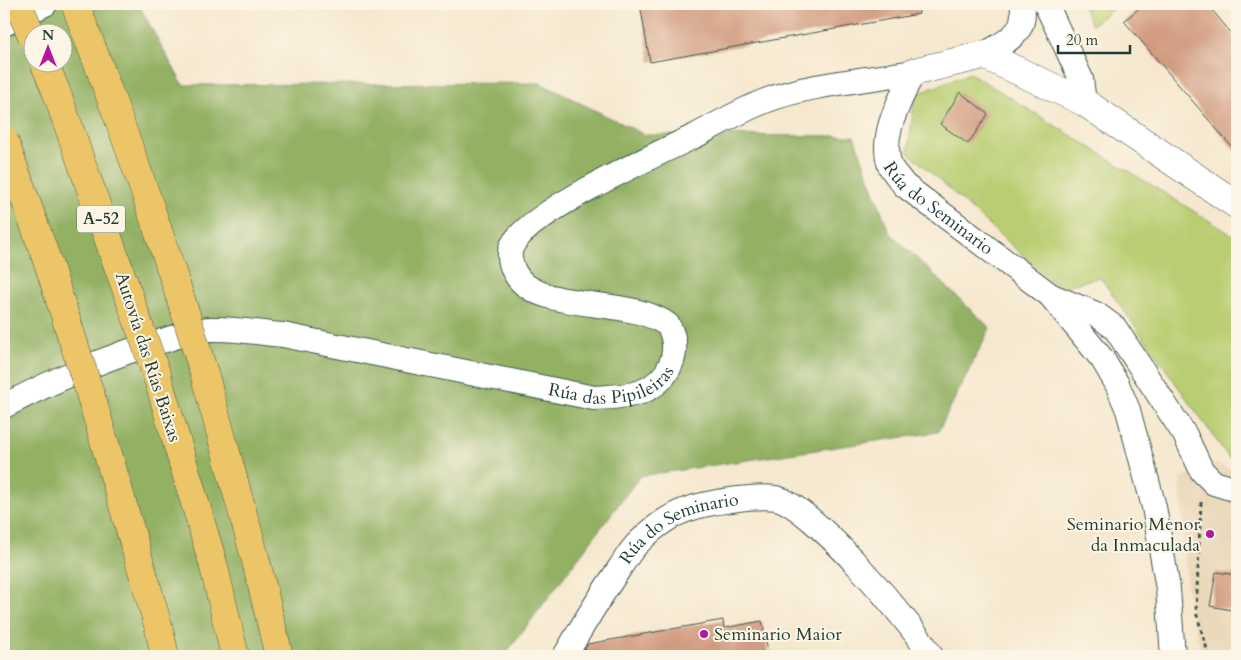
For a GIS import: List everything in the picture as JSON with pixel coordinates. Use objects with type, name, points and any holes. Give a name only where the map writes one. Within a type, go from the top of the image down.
[{"type":"highway","points":[[18,4],[26,22]]},
{"type":"highway","points":[[75,4],[123,126],[170,260],[204,373],[256,561],[279,656]]},
{"type":"highway","name":"Autovía das Rías Baixas","points":[[48,72],[157,376],[213,564],[235,656]]},
{"type":"highway","points":[[4,140],[49,266],[93,403],[158,625],[165,656]]},
{"type":"street","points":[[4,24],[45,4]]},
{"type":"street","points":[[913,72],[984,55],[1014,36],[1022,26],[1024,15],[1022,4]]},
{"type":"street","points":[[1046,4],[1081,79],[1084,102]]},
{"type":"street","points":[[984,55],[1084,102],[1237,205]]},
{"type":"street","name":"Rúa do Seminario","points":[[913,72],[889,129],[887,149],[891,167],[904,185],[1050,295],[1103,360],[1128,410],[1143,461],[1158,526],[1168,589],[1174,656]]},
{"type":"street","name":"Rúa das Pipileiras","points":[[4,406],[62,378],[120,354],[210,329],[231,329],[283,335],[594,398],[641,392],[660,380],[668,371],[674,358],[676,346],[668,325],[646,312],[539,293],[520,280],[510,261],[512,246],[523,232],[570,201],[608,180],[766,101],[805,90],[913,72]]},
{"type":"street","points":[[1050,295],[1096,314],[1115,328],[1185,435],[1202,471],[1214,483],[1237,490]]},
{"type":"street","name":"Rúa do Seminario","points":[[565,656],[591,610],[638,543],[664,521],[690,508],[746,498],[776,498],[797,508],[841,547],[861,569],[931,656]]},
{"type":"path","points":[[1202,471],[1196,612],[1209,656]]},
{"type":"shaded area","name":"Seminario Menor da Inmaculada","points":[[1216,463],[1237,473],[1237,656],[1201,656],[1187,590],[1180,478]]},
{"type":"green space","points":[[4,4],[138,4],[183,85],[540,83],[645,135],[854,136],[889,232],[990,328],[938,432],[640,476],[504,656],[4,656]]},
{"type":"green space","points":[[1082,4],[1119,4],[1092,25]]},
{"type":"green space","points":[[970,73],[1237,238],[1237,461],[1229,458],[1100,277],[1059,288],[908,152],[915,95]]},
{"type":"building","points":[[640,4],[918,4],[919,14],[650,62]]},
{"type":"building","points":[[1144,4],[1207,4],[1237,40],[1237,153],[1124,21]]},
{"type":"building","points":[[960,92],[988,114],[968,144],[940,124]]},
{"type":"building","name":"Seminario Menor da Inmaculada","points":[[1216,572],[1237,575],[1237,611],[1210,606]]},
{"type":"building","name":"Seminario Maior","points":[[723,620],[724,628],[762,621],[769,656],[581,656],[588,644]]},
{"type":"place","name":"Seminario Menor da Inmaculada","points":[[1210,534]]},
{"type":"place","name":"Seminario Maior","points":[[704,634]]}]
